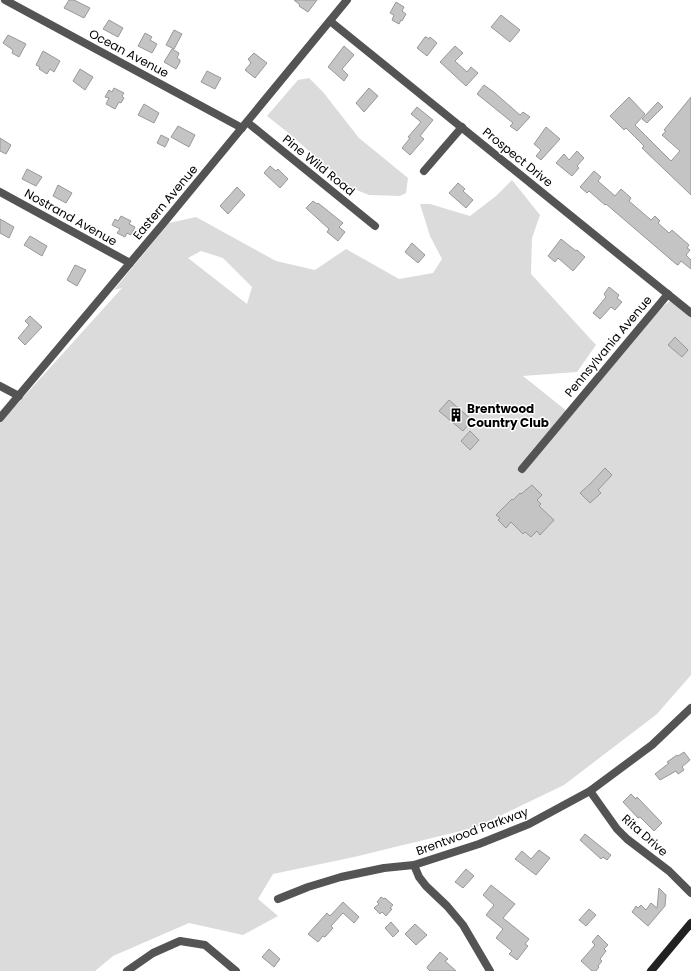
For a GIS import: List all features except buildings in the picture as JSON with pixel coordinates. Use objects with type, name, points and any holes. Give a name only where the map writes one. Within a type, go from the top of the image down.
[{"type":"street","name":"Ocean Avenue","points":[[5,0],[244,125]]},
{"type":"street","name":"Eastern Avenue","points":[[0,418],[347,0]]},
{"type":"street","name":"Prospect Drive","points":[[330,21],[668,294],[688,306],[691,313]]},
{"type":"street","name":"Pine Wild Road","points":[[244,125],[375,226]]},
{"type":"street","points":[[424,172],[462,127]]},
{"type":"street","name":"Nostrand Avenue","points":[[0,192],[130,263]]},
{"type":"street","name":"Pennsylvania Avenue","points":[[522,469],[668,294]]},
{"type":"street","points":[[0,386],[19,396]]},
{"type":"street","name":"Brentwood Parkway","points":[[278,899],[308,886],[341,877],[384,868],[414,865],[479,844],[529,824],[590,791],[652,745],[691,708]]},
{"type":"street","name":"Rita Drive","points":[[590,791],[617,829],[627,839],[669,871],[691,893]]},
{"type":"street","points":[[414,865],[419,877],[426,886],[447,906],[463,925],[490,971]]},
{"type":"street","points":[[651,971],[691,922]]},
{"type":"street","points":[[126,971],[153,952],[180,941],[205,945],[236,971]]},
{"type":"shaded area","points":[[309,78],[323,92],[359,138],[408,178],[406,193],[400,196],[369,195],[349,187],[291,135],[267,116],[298,80]]},
{"type":"shaded area","name":"Brentwood Country Club","points":[[512,180],[540,215],[532,238],[531,274],[596,345],[577,372],[523,376],[568,412],[637,330],[673,298],[691,314],[691,675],[657,714],[564,785],[477,827],[354,857],[273,874],[258,899],[278,916],[243,935],[189,923],[113,956],[95,971],[0,971],[0,423],[122,288],[114,290],[169,223],[196,217],[276,261],[315,270],[346,249],[399,279],[433,273],[442,259],[430,236],[420,204],[430,204],[470,216],[496,196]],"holes":[[[201,251],[223,258],[252,287],[247,304],[188,258]]]},
{"type":"place","name":"Brentwood Country Club","points":[[456,415]]}]
